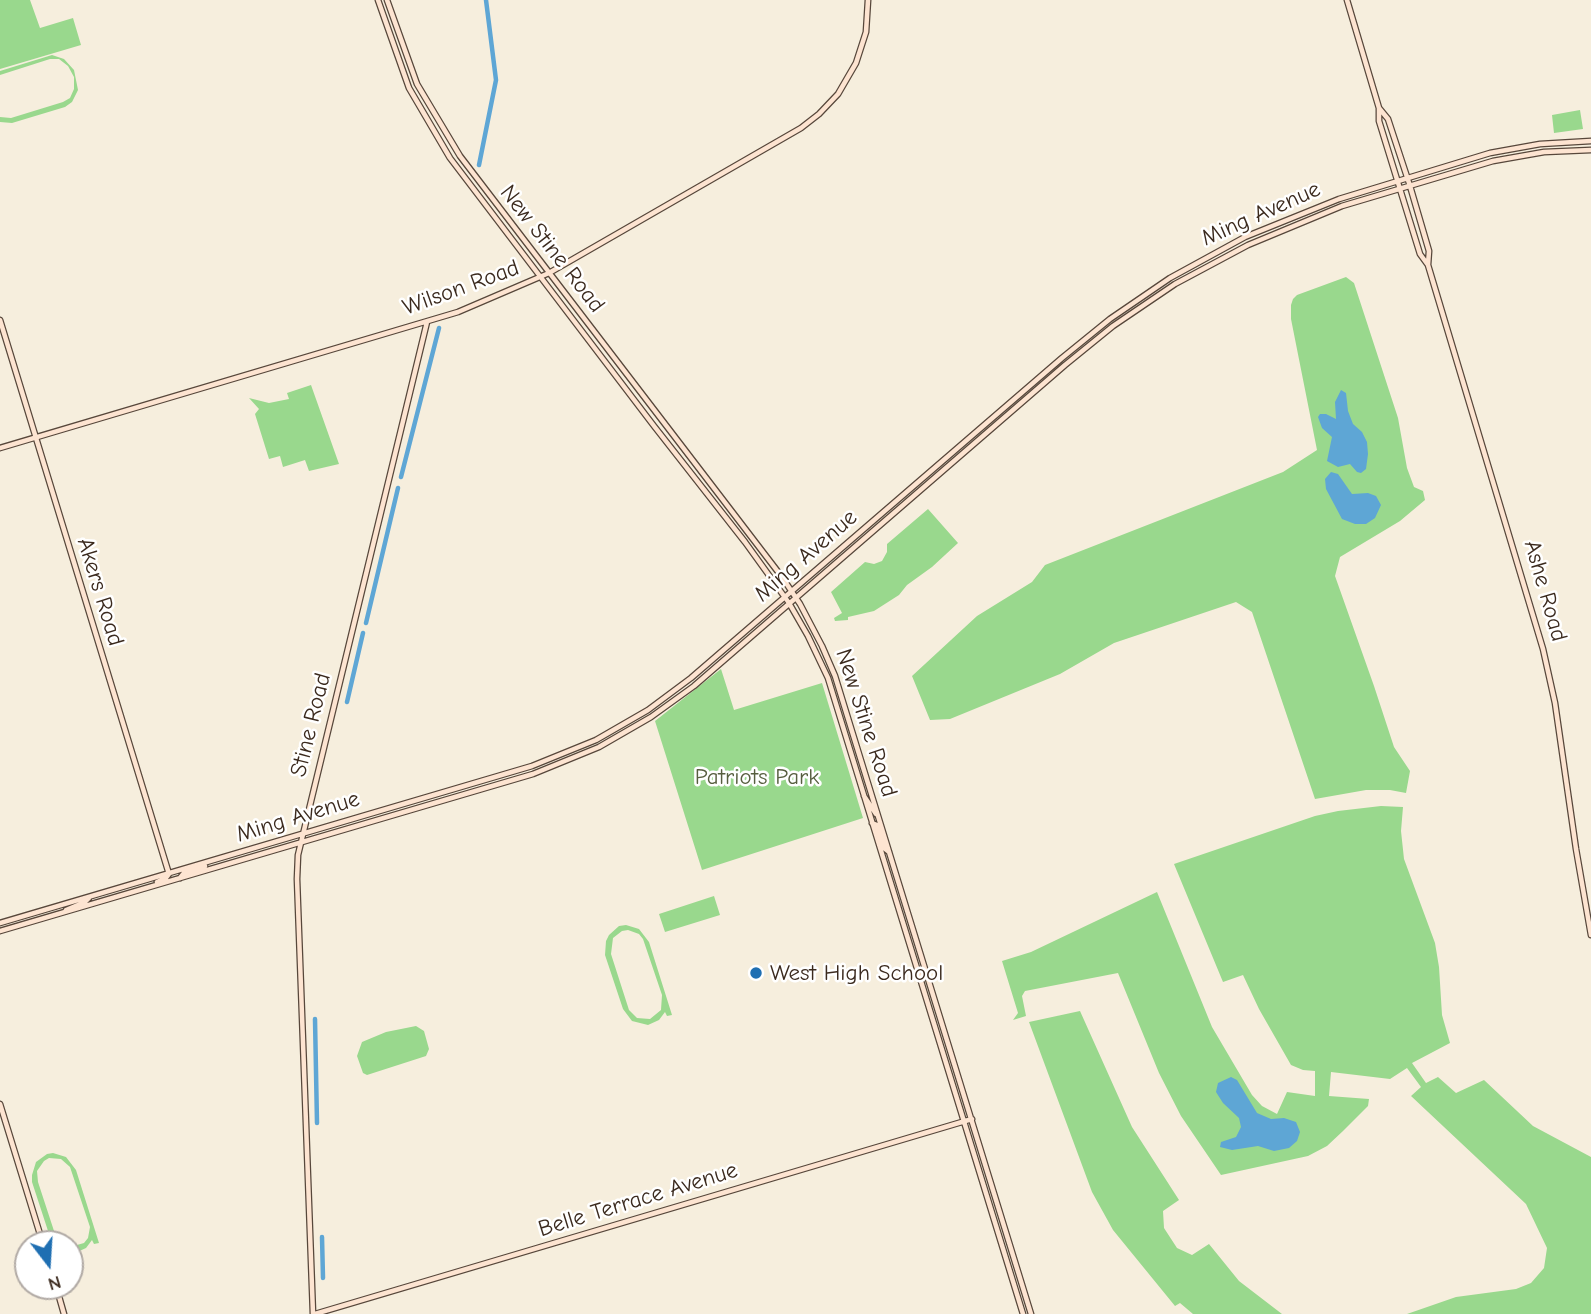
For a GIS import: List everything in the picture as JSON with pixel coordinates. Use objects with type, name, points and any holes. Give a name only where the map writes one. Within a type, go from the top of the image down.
[{"type":"main road","name":"New Stine Road","points":[[378,0],[409,88],[450,158],[745,542],[789,603],[828,678],[1023,1314]]},
{"type":"main road","name":"New Stine Road","points":[[387,0],[417,84],[460,156],[796,597],[835,676],[1031,1314]]},
{"type":"main road","name":"Wilson Road","points":[[0,448],[427,321],[474,306],[549,274],[801,128],[819,114],[838,94],[856,63],[866,32],[868,0]]},
{"type":"main road","name":"Ashe Road","points":[[1347,0],[1380,108],[1380,121],[1400,189],[1420,254],[1428,265],[1544,649],[1557,714],[1591,935]]},
{"type":"main road","name":"Ashe Road","points":[[1380,108],[1388,119],[1407,178],[1429,251],[1428,265]]},
{"type":"main road","name":"Ming Avenue","points":[[0,923],[538,764],[586,745],[648,710],[679,688],[1062,358],[1134,302],[1202,260],[1271,225],[1398,180],[1477,156],[1524,146],[1591,141]]},
{"type":"main road","points":[[1525,154],[1532,148],[1554,143]]},
{"type":"main road","points":[[1493,160],[1520,151],[1524,146]]},
{"type":"main road","name":"Ming Avenue","points":[[0,931],[428,805],[565,762],[591,751],[651,717],[694,686],[1065,365],[1137,309],[1205,267],[1274,233],[1342,206],[1493,160],[1525,154],[1591,150]]},
{"type":"main road","name":"Akers Road","points":[[0,320],[169,873]]},
{"type":"main road","name":"Stine Road","points":[[314,1314],[297,879],[300,843],[427,321]]},
{"type":"main road","points":[[651,717],[678,694],[679,688]]},
{"type":"main road","points":[[591,751],[608,733]]},
{"type":"main road","points":[[565,762],[586,745]]},
{"type":"main road","points":[[428,805],[460,787]]},
{"type":"main road","points":[[863,796],[878,815]]},
{"type":"main road","points":[[400,813],[422,803],[425,798]]},
{"type":"main road","points":[[872,823],[877,824],[884,848],[890,852]]},
{"type":"main road","points":[[180,878],[184,873],[215,860]]},
{"type":"main road","points":[[133,893],[166,878],[169,873]]},
{"type":"main road","points":[[92,905],[96,899],[124,887]]},
{"type":"main road","points":[[46,918],[85,902],[90,897]]},
{"type":"main road","points":[[0,1104],[39,1230]]},
{"type":"main road","name":"Belle Terrace Avenue","points":[[314,1314],[972,1119]]},
{"type":"green space","points":[[0,0],[30,0],[40,28],[73,18],[81,45],[0,69]]},
{"type":"green space","points":[[52,55],[64,59],[74,70],[78,90],[72,102],[65,107],[12,123],[0,122],[0,117],[11,118],[70,98],[74,89],[74,77],[68,66],[59,59],[50,59],[0,75],[0,71]]},
{"type":"green space","points":[[1580,110],[1583,129],[1554,133],[1552,115]]},
{"type":"green space","points":[[1346,277],[1354,283],[1398,418],[1407,468],[1414,487],[1423,491],[1425,500],[1400,521],[1340,557],[1335,576],[1394,747],[1410,771],[1406,793],[1366,790],[1315,799],[1252,612],[1236,602],[1114,643],[1060,674],[950,719],[930,720],[912,676],[977,616],[1032,582],[1045,565],[1283,472],[1317,450],[1291,319],[1291,305],[1297,295]]},
{"type":"green space","points":[[311,385],[339,464],[309,471],[305,460],[283,467],[280,456],[269,459],[255,414],[259,409],[249,398],[269,403],[289,399],[287,393]]},
{"type":"green space","points":[[928,509],[958,543],[907,585],[899,595],[874,611],[848,617],[848,620],[835,621],[834,618],[842,613],[831,592],[865,562],[874,564],[882,561],[887,552],[887,544]]},
{"type":"green space","name":"Patriots Park","points":[[721,669],[734,710],[822,683],[863,818],[702,870],[655,721]]},
{"type":"green space","points":[[1381,806],[1403,807],[1401,831],[1404,859],[1435,943],[1442,1015],[1450,1043],[1412,1063],[1426,1083],[1438,1077],[1456,1093],[1484,1080],[1533,1126],[1591,1157],[1591,1314],[1407,1314],[1456,1297],[1516,1289],[1531,1283],[1544,1268],[1547,1248],[1526,1204],[1411,1096],[1421,1087],[1407,1068],[1390,1079],[1331,1072],[1329,1096],[1369,1099],[1368,1106],[1327,1146],[1308,1156],[1221,1175],[1181,1116],[1159,1073],[1118,973],[1025,991],[1022,996],[1026,1016],[1013,1020],[1018,1013],[1002,961],[1031,952],[1157,892],[1212,1027],[1252,1095],[1262,1106],[1277,1114],[1287,1092],[1315,1096],[1315,1071],[1291,1065],[1243,975],[1223,982],[1174,864],[1315,816]]},
{"type":"green space","points":[[714,896],[720,915],[665,932],[659,914]]},
{"type":"green space","points":[[619,926],[639,929],[649,942],[672,1015],[667,1016],[665,1012],[659,1020],[648,1025],[632,1021],[623,1009],[605,955],[606,941]],"holes":[[[622,931],[639,934],[662,995],[661,1010],[650,1019],[637,1018],[629,1010],[611,954],[613,938]]]},
{"type":"green space","points":[[1080,1011],[1132,1127],[1179,1200],[1163,1211],[1164,1228],[1177,1248],[1192,1255],[1209,1244],[1239,1281],[1282,1314],[1193,1314],[1180,1303],[1175,1306],[1113,1230],[1092,1192],[1029,1022]]},
{"type":"green space","points":[[416,1026],[424,1031],[429,1049],[426,1056],[367,1075],[363,1073],[357,1056],[362,1042],[386,1032]]},
{"type":"green space","points":[[47,1154],[66,1157],[76,1170],[99,1243],[94,1244],[92,1240],[84,1249],[90,1227],[70,1167],[61,1159],[49,1158],[37,1171],[54,1230],[48,1230],[32,1182],[36,1162]]},
{"type":"water","points":[[1341,390],[1346,393],[1353,424],[1362,432],[1367,442],[1366,469],[1361,473],[1350,464],[1338,467],[1327,461],[1332,437],[1322,428],[1318,417],[1320,414],[1326,414],[1336,419],[1335,402]]},
{"type":"water","points":[[1331,472],[1338,474],[1352,494],[1368,493],[1376,496],[1381,505],[1375,518],[1366,524],[1355,524],[1342,519],[1326,489],[1325,479]]},
{"type":"water","points":[[1231,1077],[1237,1080],[1257,1113],[1271,1119],[1284,1118],[1296,1122],[1300,1132],[1297,1141],[1289,1148],[1274,1151],[1258,1146],[1232,1150],[1220,1147],[1221,1142],[1236,1137],[1241,1127],[1239,1118],[1216,1092],[1218,1083]]},
{"type":"waterway","points":[[479,165],[496,80],[486,0]]},
{"type":"waterway","points":[[401,477],[439,328]]},
{"type":"waterway","points":[[366,623],[398,488]]},
{"type":"waterway","points":[[347,702],[363,633]]},
{"type":"waterway","points":[[315,1019],[317,1123]]},
{"type":"waterway","points":[[322,1237],[323,1278]]},
{"type":"place","name":"West High School","points":[[756,973]]}]
